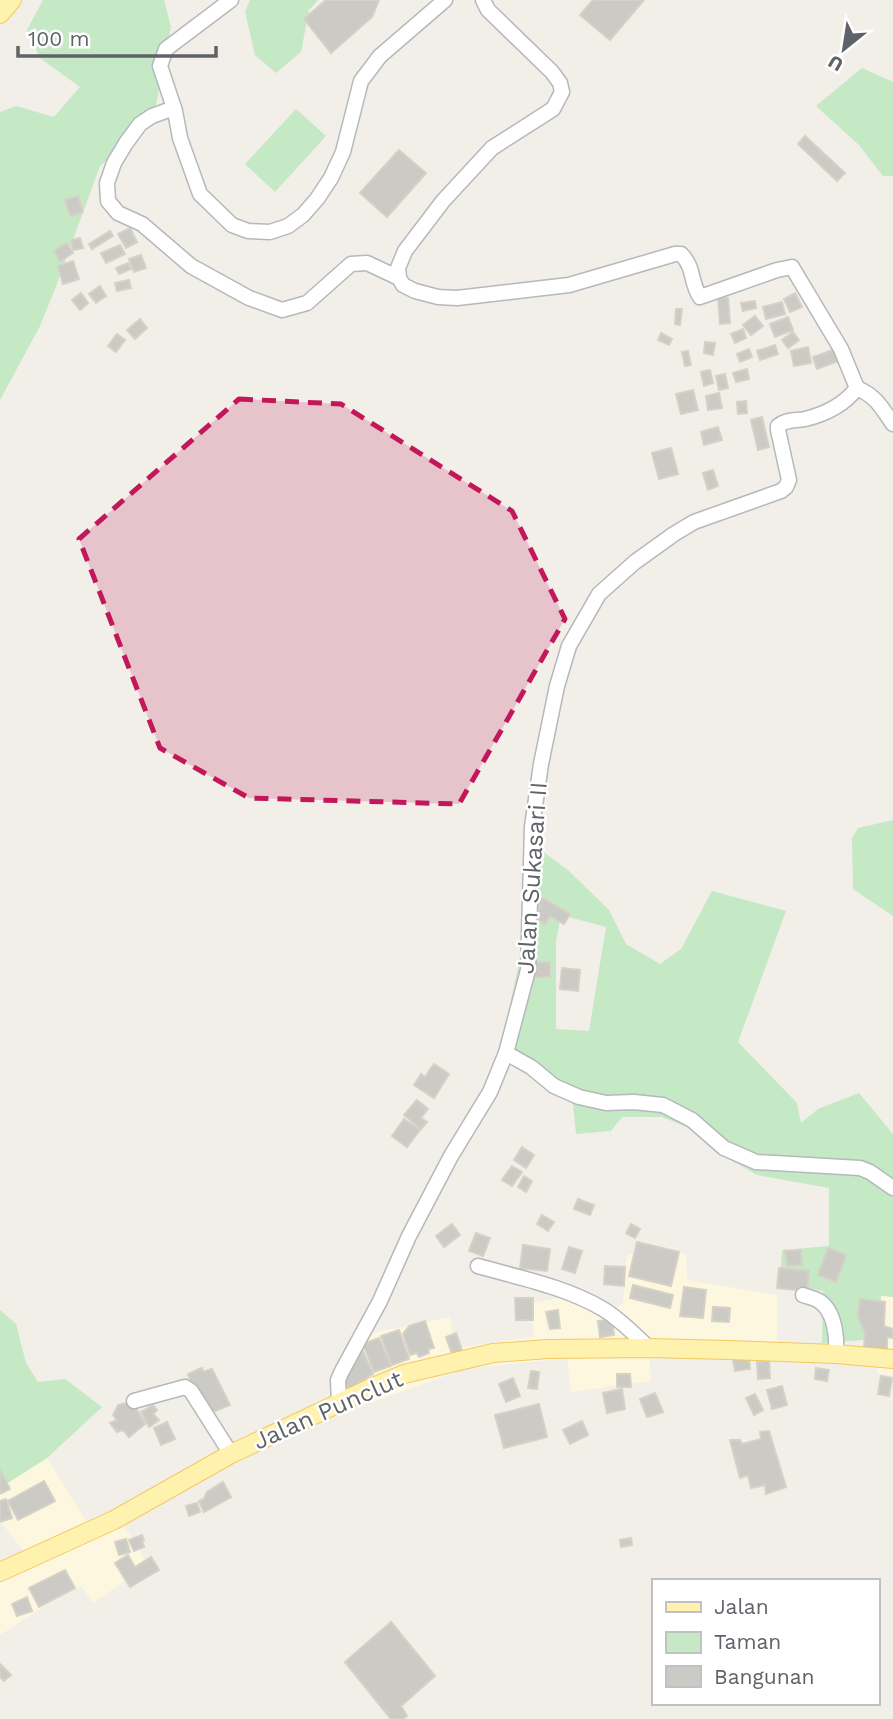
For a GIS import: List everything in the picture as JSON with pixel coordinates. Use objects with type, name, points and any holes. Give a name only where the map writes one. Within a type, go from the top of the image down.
[{"type":"main road","points":[[0,14],[12,0]]},
{"type":"main road","name":"Jalan Punclut","points":[[0,1572],[114,1520],[231,1454],[404,1374],[493,1353],[548,1349],[649,1348],[836,1354],[893,1359]]},
{"type":"street","points":[[231,0],[166,49],[160,66],[174,108],[180,138],[200,194],[232,225],[248,232],[270,232],[288,226],[303,215],[317,199],[331,178],[342,152],[361,81],[380,56],[445,0]]},
{"type":"street","points":[[398,278],[398,268],[405,251],[443,201],[492,148],[553,109],[562,92],[552,72],[488,10],[482,0]]},
{"type":"street","points":[[174,108],[152,116],[140,124],[114,163],[107,183],[108,201],[118,213],[142,224],[191,266],[249,298],[282,310],[307,303],[351,264],[367,263],[398,278],[403,285],[438,298],[569,285],[681,254],[689,262],[695,290],[701,297],[792,267],[841,349],[857,388],[870,394],[893,424]]},
{"type":"street","name":"Jalan Sukasari II","points":[[339,1403],[338,1380],[342,1371],[380,1301],[409,1236],[451,1156],[490,1092],[506,1053],[528,970],[531,827],[556,686],[569,646],[599,594],[635,562],[694,522],[786,487],[789,480],[778,426],[783,421],[834,410],[852,396],[857,388]]},
{"type":"street","points":[[506,1053],[554,1086],[579,1097],[606,1103],[663,1105],[692,1121],[724,1148],[756,1162],[860,1168],[893,1188]]},
{"type":"street","points":[[478,1266],[570,1293],[603,1309],[649,1348]]},
{"type":"street","points":[[803,1296],[820,1301],[828,1310],[837,1340],[836,1354]]},
{"type":"street","points":[[134,1401],[185,1387],[191,1391],[231,1454]]},
{"type":"highlighted area","points":[[239,399],[341,404],[512,511],[565,619],[459,804],[249,798],[160,748],[79,539]]},
{"type":"shaded area","points":[[658,1249],[686,1254],[687,1280],[777,1295],[777,1343],[648,1341],[651,1381],[571,1392],[567,1358],[464,1369],[359,1407],[344,1394],[337,1382],[372,1333],[450,1317],[455,1348],[534,1337],[530,1303],[573,1296],[616,1308],[623,1303],[627,1255]]},
{"type":"shaded area","points":[[881,1295],[893,1297],[893,1375],[877,1374]]},
{"type":"shaded area","points":[[47,1458],[89,1526],[116,1512],[148,1565],[93,1603],[81,1586],[0,1635],[0,1575],[32,1562],[0,1521],[0,1488]]},
{"type":"green space","points":[[43,0],[164,0],[171,27],[153,120],[100,166],[40,326],[0,400],[0,112],[16,106],[54,117],[80,87],[40,58],[27,30]]},
{"type":"green space","points":[[250,0],[318,0],[309,10],[301,52],[276,73],[255,55],[245,12]]},
{"type":"green space","points":[[862,68],[893,82],[893,176],[883,176],[859,145],[816,106]]},
{"type":"green space","points":[[296,109],[326,136],[275,192],[245,164]]},
{"type":"green space","points":[[893,820],[893,916],[853,889],[852,838],[858,828]]},
{"type":"green space","points":[[530,842],[569,871],[609,910],[626,944],[660,964],[681,949],[712,891],[786,911],[738,1042],[797,1103],[801,1123],[818,1109],[859,1093],[893,1134],[893,1297],[881,1296],[878,1339],[822,1343],[823,1291],[780,1283],[782,1250],[829,1246],[829,1188],[757,1175],[718,1153],[694,1130],[662,1117],[622,1117],[611,1131],[576,1134],[573,1104],[514,1061],[502,1041],[530,914]],"holes":[[[561,915],[606,927],[589,1031],[556,1029],[556,941]]]},
{"type":"green space","points":[[0,1310],[16,1324],[26,1363],[38,1382],[65,1379],[102,1407],[47,1458],[0,1488]]},
{"type":"building","points":[[326,0],[379,0],[372,17],[331,53],[304,19]]},
{"type":"building","points":[[593,0],[644,0],[610,40],[580,15]]},
{"type":"building","points":[[805,136],[845,173],[837,181],[798,144]]},
{"type":"building","points":[[399,150],[426,173],[387,217],[360,193]]},
{"type":"building","points":[[78,196],[83,212],[70,216],[65,200]]},
{"type":"building","points":[[130,228],[137,242],[126,248],[118,234]]},
{"type":"building","points":[[110,231],[113,236],[92,249],[89,244]]},
{"type":"building","points":[[80,238],[83,248],[73,250],[71,240]]},
{"type":"building","points":[[67,243],[73,253],[60,261],[54,251]]},
{"type":"building","points":[[120,245],[125,254],[106,263],[101,253]]},
{"type":"building","points":[[141,255],[146,268],[134,272],[129,259]]},
{"type":"building","points":[[73,261],[79,279],[63,284],[58,266]]},
{"type":"building","points":[[128,263],[131,269],[119,274],[116,268]]},
{"type":"building","points":[[129,280],[131,288],[117,291],[115,283]]},
{"type":"building","points":[[100,286],[106,296],[96,303],[89,294]]},
{"type":"building","points":[[81,293],[88,303],[80,310],[72,300]]},
{"type":"building","points":[[795,293],[802,307],[790,312],[784,299]]},
{"type":"building","points":[[718,298],[728,298],[730,323],[720,324]]},
{"type":"building","points":[[755,301],[756,308],[743,311],[741,303]]},
{"type":"building","points":[[782,302],[785,314],[766,319],[763,307]]},
{"type":"building","points":[[676,309],[682,309],[680,325],[675,324]]},
{"type":"building","points":[[755,316],[763,326],[751,335],[743,325]]},
{"type":"building","points":[[788,317],[793,330],[775,337],[770,324]]},
{"type":"building","points":[[140,319],[147,328],[135,339],[127,330]]},
{"type":"building","points":[[743,329],[746,338],[735,343],[731,334]]},
{"type":"building","points":[[793,332],[799,340],[788,348],[782,340]]},
{"type":"building","points":[[661,333],[672,339],[669,345],[658,340]]},
{"type":"building","points":[[117,334],[125,340],[116,352],[108,346]]},
{"type":"building","points":[[705,342],[715,343],[713,355],[704,353]]},
{"type":"building","points":[[775,345],[778,354],[760,360],[757,351]]},
{"type":"building","points":[[808,347],[811,363],[794,366],[791,351]]},
{"type":"building","points":[[749,349],[752,357],[740,362],[737,354]]},
{"type":"building","points":[[835,349],[839,361],[817,369],[813,357]]},
{"type":"building","points":[[688,351],[691,365],[685,366],[682,352]]},
{"type":"building","points":[[747,369],[749,379],[736,382],[733,373]]},
{"type":"building","points":[[710,370],[713,383],[704,386],[701,372]]},
{"type":"building","points":[[725,374],[728,388],[719,390],[716,376]]},
{"type":"building","points":[[693,390],[698,410],[681,414],[676,394]]},
{"type":"building","points":[[719,393],[722,408],[708,410],[706,396]]},
{"type":"building","points":[[746,401],[747,413],[738,414],[737,402]]},
{"type":"building","points":[[762,417],[769,447],[758,450],[751,420]]},
{"type":"building","points":[[718,427],[722,440],[704,445],[701,432]]},
{"type":"building","points":[[671,448],[678,474],[659,479],[652,453]]},
{"type":"building","points":[[713,470],[718,486],[708,490],[703,473]]},
{"type":"building","points":[[539,896],[570,914],[564,924],[550,916],[545,924],[534,917],[540,906],[535,903]]},
{"type":"building","points":[[535,962],[550,962],[550,977],[535,977]]},
{"type":"building","points":[[562,968],[580,970],[578,991],[560,989]]},
{"type":"building","points":[[434,1064],[449,1074],[434,1098],[414,1085],[421,1074],[425,1077]]},
{"type":"building","points":[[417,1100],[428,1109],[421,1118],[427,1122],[421,1129],[404,1115]]},
{"type":"building","points":[[404,1119],[420,1130],[407,1147],[392,1136]]},
{"type":"building","points":[[522,1147],[534,1155],[526,1168],[514,1160]]},
{"type":"building","points":[[512,1166],[522,1172],[512,1186],[502,1180]]},
{"type":"building","points":[[524,1176],[532,1181],[526,1192],[518,1187]]},
{"type":"building","points":[[578,1199],[594,1205],[590,1215],[574,1209]]},
{"type":"building","points":[[542,1215],[554,1222],[548,1231],[537,1224]]},
{"type":"building","points":[[452,1224],[460,1235],[444,1247],[436,1236]]},
{"type":"building","points":[[631,1224],[640,1229],[635,1238],[626,1233]]},
{"type":"building","points":[[476,1233],[490,1238],[483,1256],[469,1251]]},
{"type":"building","points":[[637,1242],[679,1252],[671,1286],[629,1276]]},
{"type":"building","points":[[523,1245],[550,1249],[547,1271],[520,1268]]},
{"type":"building","points":[[569,1247],[582,1251],[575,1273],[562,1269]]},
{"type":"building","points":[[828,1248],[846,1255],[836,1282],[818,1275]]},
{"type":"building","points":[[801,1250],[802,1265],[787,1266],[785,1251]]},
{"type":"building","points":[[605,1266],[625,1267],[624,1286],[604,1284]]},
{"type":"building","points":[[779,1268],[809,1271],[807,1291],[777,1288]]},
{"type":"building","points":[[633,1285],[673,1295],[670,1308],[630,1298]]},
{"type":"building","points":[[684,1287],[706,1290],[703,1318],[680,1316]]},
{"type":"building","points":[[515,1298],[533,1298],[533,1320],[516,1320]]},
{"type":"building","points":[[860,1299],[885,1302],[884,1326],[893,1329],[893,1338],[887,1337],[887,1350],[864,1350],[865,1333],[858,1316]]},
{"type":"building","points":[[713,1307],[730,1308],[729,1322],[712,1321]]},
{"type":"building","points":[[558,1310],[560,1328],[550,1329],[546,1312]]},
{"type":"building","points":[[612,1319],[614,1335],[600,1337],[598,1321]]},
{"type":"building","points":[[425,1321],[434,1348],[428,1349],[429,1353],[419,1357],[417,1353],[410,1355],[403,1334],[409,1326]]},
{"type":"building","points":[[399,1330],[409,1359],[392,1365],[381,1336]]},
{"type":"building","points":[[456,1333],[463,1353],[453,1357],[446,1337]]},
{"type":"building","points":[[379,1338],[391,1366],[374,1372],[363,1344]]},
{"type":"building","points":[[361,1347],[373,1374],[358,1383],[360,1388],[353,1393],[342,1380]]},
{"type":"building","points":[[749,1358],[750,1369],[735,1371],[733,1360]]},
{"type":"building","points":[[769,1361],[770,1378],[758,1379],[757,1362]]},
{"type":"building","points":[[202,1368],[203,1372],[212,1369],[230,1405],[210,1413],[194,1392],[188,1374]]},
{"type":"building","points":[[816,1368],[829,1370],[827,1381],[815,1379]]},
{"type":"building","points":[[531,1371],[539,1372],[537,1389],[528,1388]]},
{"type":"building","points":[[617,1374],[630,1374],[631,1387],[617,1387]]},
{"type":"building","points":[[881,1376],[892,1378],[889,1396],[878,1394]]},
{"type":"building","points":[[513,1378],[520,1396],[506,1402],[499,1384]]},
{"type":"building","points":[[782,1386],[787,1405],[772,1409],[767,1390]]},
{"type":"building","points":[[622,1389],[625,1409],[607,1413],[603,1393]]},
{"type":"building","points":[[655,1393],[663,1412],[647,1417],[640,1399]]},
{"type":"building","points":[[755,1394],[763,1410],[754,1415],[746,1398]]},
{"type":"building","points":[[127,1403],[135,1406],[145,1424],[129,1437],[123,1430],[117,1432],[110,1423],[117,1420],[113,1415],[118,1405]]},
{"type":"building","points":[[539,1404],[547,1437],[504,1448],[495,1415]]},
{"type":"building","points":[[153,1405],[157,1410],[153,1414],[159,1420],[149,1427],[141,1412]]},
{"type":"building","points":[[582,1421],[588,1435],[570,1444],[563,1430]]},
{"type":"building","points":[[167,1422],[175,1439],[161,1445],[154,1428]]},
{"type":"building","points":[[769,1431],[786,1487],[766,1494],[765,1485],[751,1488],[748,1475],[740,1478],[730,1440],[740,1440],[742,1444],[761,1439],[760,1432]]},
{"type":"building","points":[[0,1470],[10,1489],[0,1494]]},
{"type":"building","points":[[44,1481],[55,1501],[18,1520],[8,1501]]},
{"type":"building","points":[[223,1482],[231,1497],[204,1512],[199,1501]]},
{"type":"building","points":[[6,1499],[12,1518],[0,1522],[0,1501]]},
{"type":"building","points":[[197,1503],[200,1512],[189,1516],[186,1506]]},
{"type":"building","points":[[142,1535],[144,1547],[134,1551],[129,1540]]},
{"type":"building","points":[[631,1538],[632,1545],[621,1547],[620,1540]]},
{"type":"building","points":[[126,1539],[130,1552],[119,1555],[115,1542]]},
{"type":"building","points":[[128,1555],[135,1567],[151,1557],[159,1570],[130,1587],[115,1563]]},
{"type":"building","points":[[65,1570],[75,1588],[39,1607],[29,1588]]},
{"type":"building","points":[[27,1597],[32,1611],[17,1616],[12,1604]]},
{"type":"building","points":[[391,1622],[435,1676],[401,1706],[407,1716],[403,1719],[391,1719],[345,1662]]},
{"type":"building","points":[[0,1664],[11,1675],[4,1681],[0,1677]]}]
